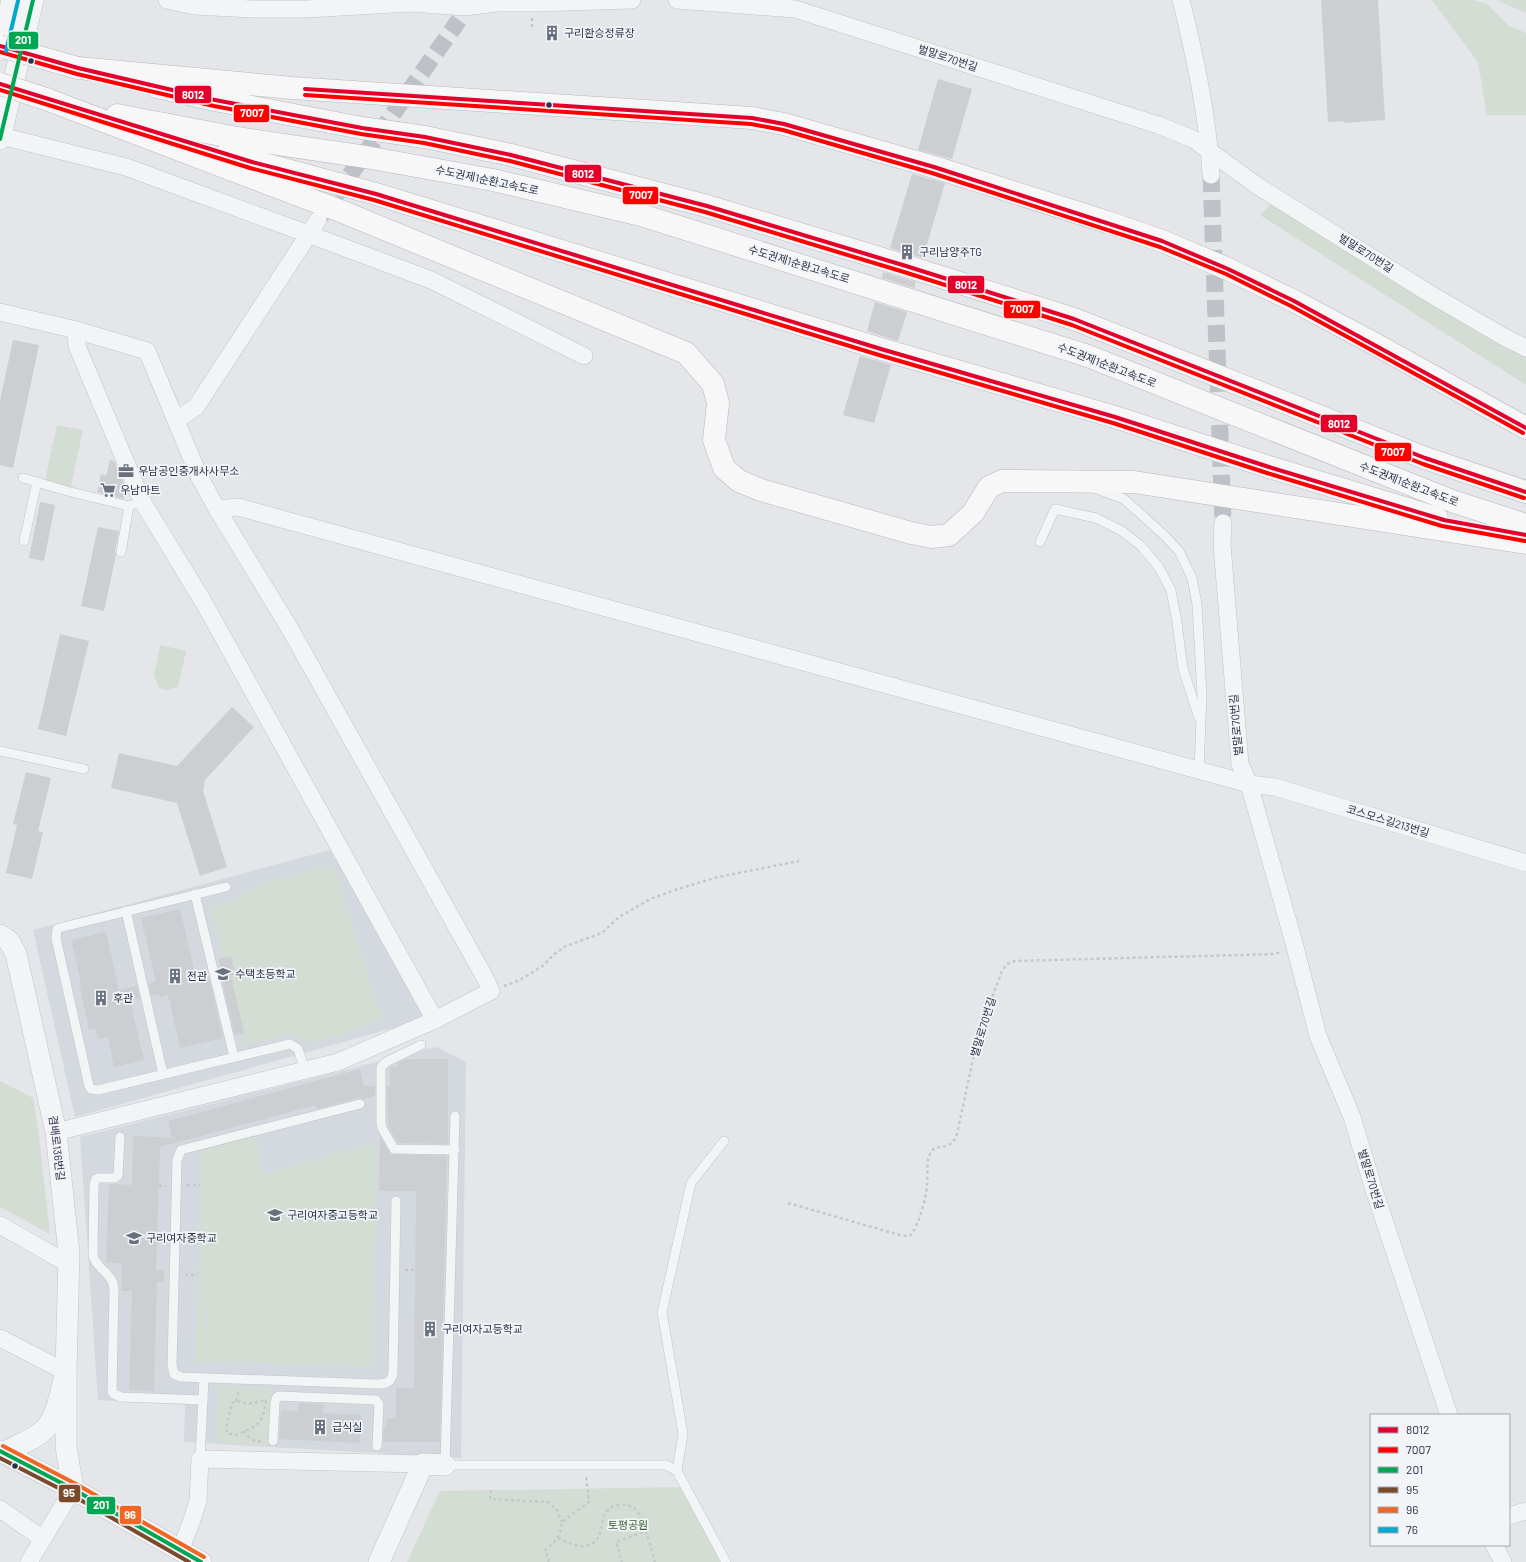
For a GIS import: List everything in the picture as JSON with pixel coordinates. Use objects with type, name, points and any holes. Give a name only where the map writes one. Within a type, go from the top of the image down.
[{"type":"highway","points":[[0,46],[78,68],[215,100],[362,128],[425,137],[511,155],[707,206],[1068,317],[1425,458],[1526,492]]},
{"type":"highway","points":[[78,68],[292,88],[752,118],[784,124],[934,166],[1162,241],[1228,269],[1300,305],[1373,343],[1526,428]]},
{"type":"highway","name":"수도권제1순환고속도로","points":[[0,84],[46,100],[252,162],[376,194],[881,349],[1115,417],[1269,467],[1444,520],[1526,535]]},
{"type":"highway","points":[[46,100],[343,212],[686,353],[713,384],[718,403],[714,440],[724,468],[739,481],[761,490],[911,533],[932,537],[949,535],[972,513],[989,487],[1002,481],[1080,481],[1134,482],[1526,543]]},
{"type":"highway","name":"수도권제1순환고속도로","points":[[46,100],[230,137],[366,157],[493,180],[641,214],[1088,356],[1452,501],[1526,525]]},
{"type":"street","points":[[0,50],[12,0]]},
{"type":"street","points":[[33,0],[0,138],[126,167],[308,234],[431,280],[584,356]]},
{"type":"street","points":[[167,0],[194,6],[252,9],[306,9],[411,3],[462,14],[498,1],[532,4],[632,0]]},
{"type":"street","name":"벌말로70번길","points":[[677,0],[795,9],[1158,125],[1193,139],[1256,185],[1427,292],[1504,337],[1526,348]]},
{"type":"street","points":[[1181,0],[1193,50],[1210,152],[1211,175]]},
{"type":"street","points":[[176,420],[196,408],[318,220]]},
{"type":"street","points":[[0,312],[76,330],[147,351],[199,476],[217,509],[290,629],[491,991],[435,1020],[338,1062],[56,1132]]},
{"type":"street","points":[[76,330],[77,346],[136,503],[208,610],[435,1020]]},
{"type":"street","name":"코스모스길213번길","points":[[217,509],[238,507],[510,583],[997,713],[1249,784],[1275,787],[1526,863]]},
{"type":"street","name":"벌말로70번길","points":[[1223,523],[1222,545],[1240,764],[1249,784],[1294,943],[1318,1036],[1352,1117],[1374,1190],[1448,1414]]},
{"type":"street","name":"겸배로136번길","points":[[0,935],[9,941],[16,954],[56,1132],[70,1265],[66,1372]]},
{"type":"street","points":[[0,1225],[70,1265]]},
{"type":"street","points":[[0,1338],[66,1372]]},
{"type":"street","points":[[2,1452],[41,1433],[50,1423],[56,1408],[66,1372]]},
{"type":"street","points":[[29,1562],[73,1489],[66,1447],[66,1372]]},
{"type":"street","points":[[2,1452],[73,1489],[200,1562]]},
{"type":"street","points":[[180,1551],[198,1500],[200,1459],[445,1465]]},
{"type":"street","points":[[379,1562],[423,1464]]},
{"type":"street","points":[[0,1509],[43,1539]]},
{"type":"street","points":[[1510,1516],[1526,1511]]},
{"type":"street","points":[[1495,1546],[1503,1562]]},
{"type":"lane","points":[[23,478],[136,503],[121,552]]},
{"type":"lane","points":[[1080,481],[1124,499],[1165,536],[1179,551],[1192,578],[1197,604],[1202,696],[1199,770]]},
{"type":"lane","points":[[24,542],[36,482]]},
{"type":"lane","points":[[1040,542],[1055,509],[1096,518],[1122,531],[1142,546],[1158,566],[1171,590],[1183,669],[1201,723]]},
{"type":"lane","points":[[0,751],[84,769]]},
{"type":"lane","points":[[226,887],[59,928],[56,932],[89,1086],[94,1090],[290,1044],[298,1049],[305,1070]]},
{"type":"lane","points":[[195,894],[234,1057]]},
{"type":"lane","points":[[126,911],[163,1074]]},
{"type":"lane","points":[[421,1045],[386,1062],[381,1067],[382,1128],[394,1149],[455,1150]]},
{"type":"lane","points":[[360,1104],[181,1150],[179,1153],[177,1167],[172,1368],[174,1374],[177,1376],[204,1378],[387,1383],[392,1377],[396,1201]]},
{"type":"lane","points":[[456,1116],[445,1465],[666,1465],[677,1471],[726,1562]]},
{"type":"lane","points":[[120,1137],[118,1175],[115,1178],[98,1178],[96,1179],[94,1185],[93,1255],[95,1262],[111,1277],[114,1288],[112,1392],[121,1397],[203,1400]]},
{"type":"lane","points":[[677,1471],[683,1434],[662,1312],[691,1183],[724,1141]]},
{"type":"lane","points":[[200,1459],[204,1378]]},
{"type":"lane","points":[[309,1381],[309,1398]]},
{"type":"lane","points":[[273,1441],[275,1402],[277,1397],[376,1400],[378,1402],[377,1446]]},
{"type":"path","points":[[491,991],[526,976],[544,965],[553,955],[566,946],[602,933],[619,917],[650,899],[718,877],[799,861]]},
{"type":"path","name":"벌말로70번길","points":[[788,1203],[903,1236],[911,1234],[916,1228],[927,1191],[929,1155],[934,1149],[952,1144],[957,1134],[978,1036],[1002,971],[1007,964],[1015,961],[1275,954],[1294,943]]},
{"type":"path","points":[[266,1400],[261,1420],[254,1426],[233,1435],[226,1431],[230,1408],[234,1402],[248,1404],[266,1400]]},
{"type":"path","points":[[254,1426],[262,1429]]},
{"type":"path","points":[[244,1431],[249,1438],[254,1441],[260,1442],[264,1439]]},
{"type":"path","points":[[562,1522],[589,1502],[585,1466]]},
{"type":"path","points":[[490,1490],[490,1499],[548,1502],[557,1510],[562,1522],[561,1532],[551,1546],[545,1550],[549,1562]]},
{"type":"path","points":[[558,1538],[574,1546],[581,1547],[588,1545],[595,1541],[600,1534],[602,1522],[608,1510],[616,1505],[625,1504],[634,1508],[640,1513],[655,1562]]},
{"type":"path","points":[[622,1562],[616,1542],[646,1531]]},
{"type":"shaded area","name":"수택초등학교","points":[[330,850],[429,1018],[75,1117],[33,930]]},
{"type":"shaded area","name":"구리여자중고등학교","points":[[436,1047],[466,1062],[461,1458],[184,1442],[185,1405],[98,1400],[80,1137]]},
{"type":"green space","points":[[1432,0],[1474,0],[1487,4],[1509,26],[1526,33],[1526,115],[1487,115],[1478,62]]},
{"type":"green space","points":[[1496,0],[1526,0],[1526,13]]},
{"type":"green space","points":[[1273,202],[1526,354],[1526,385],[1260,215]]},
{"type":"green space","points":[[57,425],[83,430],[70,490],[44,485]]},
{"type":"green space","points":[[160,645],[186,651],[178,687],[166,690],[159,688],[154,675]]},
{"type":"green space","points":[[333,864],[382,1020],[320,1042],[313,1042],[290,1034],[244,1046],[210,906],[236,900],[255,886]]},
{"type":"green space","points":[[0,1081],[33,1098],[39,1136],[50,1234],[0,1207]]},
{"type":"green space","points":[[256,1137],[263,1174],[374,1143],[376,1144],[374,1366],[196,1362],[201,1150]]},
{"type":"green space","points":[[218,1386],[272,1388],[269,1445],[215,1442]]},
{"type":"green space","name":"토평공원","points":[[682,1487],[721,1562],[407,1562],[440,1491]]},
{"type":"building","points":[[1321,0],[1378,0],[1385,120],[1344,123],[1344,121],[1328,122]]},
{"type":"building","points":[[938,79],[972,89],[952,159],[918,150]]},
{"type":"building","points":[[912,174],[945,183],[923,258],[890,248]]},
{"type":"building","points":[[883,272],[916,282],[914,288],[882,278]]},
{"type":"building","points":[[875,302],[907,312],[898,341],[867,331]]},
{"type":"building","points":[[13,340],[39,345],[13,468],[0,465],[0,401]]},
{"type":"building","points":[[860,356],[891,365],[874,423],[843,415]]},
{"type":"building","points":[[110,460],[114,461],[126,488],[124,499],[97,492],[101,474],[106,476]]},
{"type":"building","points":[[40,502],[55,505],[44,561],[29,558]]},
{"type":"building","points":[[98,527],[119,531],[115,551],[116,555],[104,611],[81,606]]},
{"type":"building","points":[[60,634],[89,641],[66,736],[38,729]]},
{"type":"building","points":[[232,707],[254,727],[205,780],[203,791],[227,867],[200,876],[177,803],[111,788],[119,753],[177,766]]},
{"type":"building","points":[[26,772],[51,778],[38,831],[43,832],[32,879],[6,873],[17,825],[13,824]]},
{"type":"building","name":"전관","points":[[180,909],[197,981],[209,978],[223,1038],[180,1048],[168,995],[160,997],[159,994],[151,996],[149,983],[156,982],[141,918]]},
{"type":"building","name":"후관","points":[[106,932],[119,990],[137,986],[140,998],[130,1000],[144,1060],[114,1067],[108,1037],[98,1039],[95,1029],[89,1030],[79,982],[81,982],[71,940]]},
{"type":"building","points":[[231,956],[235,974],[231,976],[244,1033],[235,1035],[218,959]]},
{"type":"building","points":[[405,1059],[448,1059],[448,1144],[398,1143],[388,1126],[387,1086],[390,1086],[390,1067],[398,1066],[398,1063]]},
{"type":"building","points":[[360,1069],[364,1086],[375,1086],[375,1096],[364,1099],[359,1098],[317,1109],[316,1105],[160,1147],[156,1270],[164,1271],[164,1282],[157,1282],[154,1391],[129,1390],[132,1291],[121,1291],[122,1263],[106,1263],[109,1184],[132,1185],[133,1136],[172,1138],[168,1121]]},
{"type":"building","name":"구리여자고등학교","points":[[380,1136],[391,1154],[447,1156],[440,1442],[383,1442],[384,1427],[386,1427],[387,1418],[396,1418],[396,1388],[414,1388],[416,1191],[379,1191]]},
{"type":"building","name":"급식실","points":[[299,1403],[324,1404],[323,1413],[361,1415],[360,1443],[279,1439],[281,1410],[298,1411]]},
{"type":"tunnel","points":[[321,216],[459,20]]},
{"type":"tunnel","points":[[1211,175],[1223,523]]},
{"type":"transit line","name":"201","points":[[0,139],[33,0]]},
{"type":"transit line","name":"76","points":[[6,51],[18,1]]},
{"type":"transit line","name":"8012","points":[[0,46],[78,68],[215,100],[362,128],[425,137],[511,155],[707,206],[906,266],[1074,319],[1425,458],[1526,492]]},
{"type":"transit line","name":"7007","points":[[0,52],[77,74],[214,106],[361,134],[424,143],[510,161],[705,212],[904,272],[1072,325],[1423,464],[1524,498]]},
{"type":"transit line","name":"8012","points":[[0,84],[252,162],[376,194],[881,349],[1115,417],[1269,467],[1444,520],[1526,535]]},
{"type":"transit line","name":"8012","points":[[305,89],[752,118],[784,124],[934,167],[1162,241],[1228,269],[1294,301],[1526,428]]},
{"type":"transit line","name":"7007","points":[[0,90],[250,168],[374,200],[879,355],[1113,423],[1267,473],[1442,526],[1525,541]]},
{"type":"transit line","name":"7007","points":[[305,95],[751,124],[783,130],[932,173],[1160,247],[1226,274],[1291,306],[1523,433]]},
{"type":"transit line","name":"96","points":[[3,1446],[76,1484],[204,1557]]},
{"type":"transit line","name":"201","points":[[0,1451],[73,1489],[201,1562]]},
{"type":"transit line","name":"95","points":[[0,1458],[70,1494],[189,1562]]},
{"type":"place","name":"구리환승정류장","points":[[552,33]]},
{"type":"place","name":"구리남양주TG","points":[[907,252]]},
{"type":"place","name":"우남공인중개사사무소","points":[[126,471]]},
{"type":"place","name":"우남마트","points":[[108,490]]},
{"type":"place","name":"수택초등학교","points":[[223,974]]},
{"type":"place","name":"전관","points":[[175,976]]},
{"type":"place","name":"후관","points":[[101,998]]},
{"type":"place","name":"구리여자중고등학교","points":[[275,1215]]},
{"type":"place","name":"구리여자중학교","points":[[134,1238]]},
{"type":"place","name":"구리여자고등학교","points":[[430,1329]]},
{"type":"place","name":"급식실","points":[[320,1427]]}]
